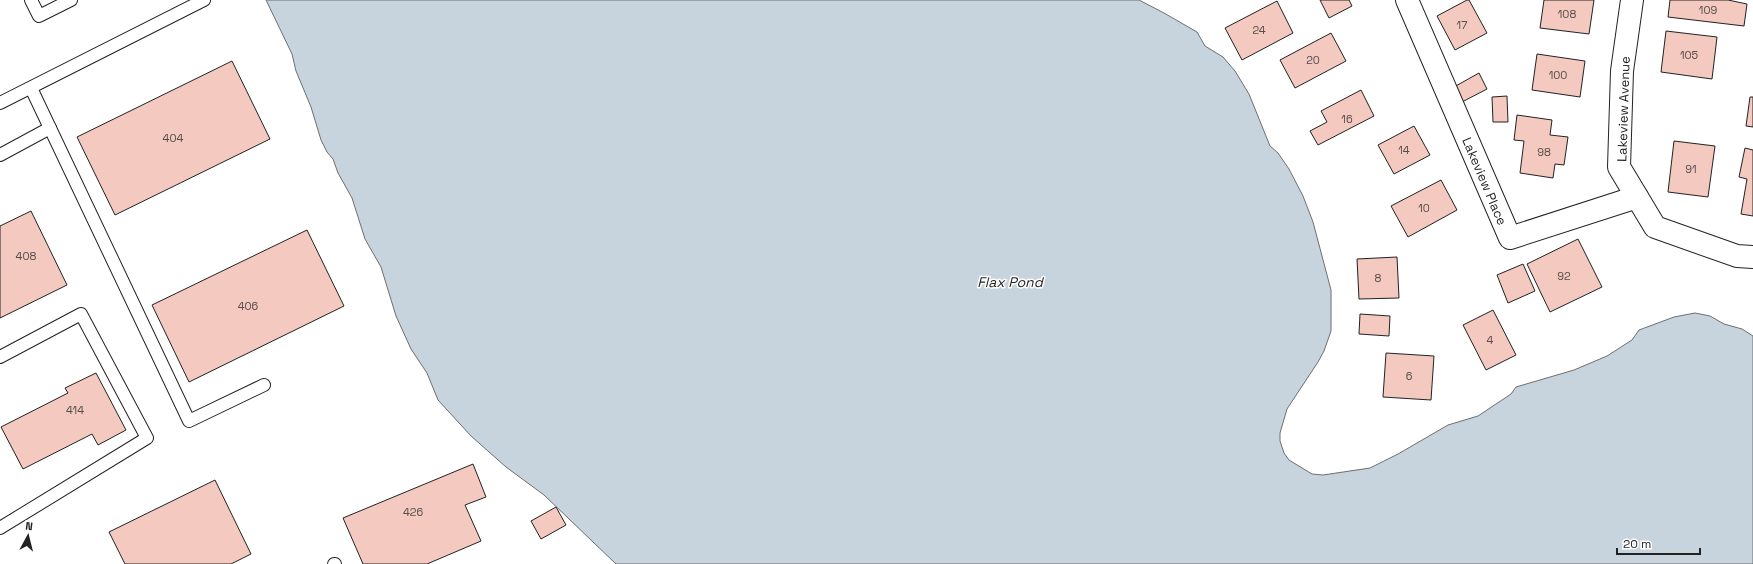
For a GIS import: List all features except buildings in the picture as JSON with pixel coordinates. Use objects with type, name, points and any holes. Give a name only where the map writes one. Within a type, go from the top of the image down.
[{"type":"street","name":"Lakeview Place","points":[[1407,0],[1510,238],[1637,197]]},
{"type":"street","name":"Lakeview Avenue","points":[[1632,0],[1622,71],[1619,167],[1655,227],[1737,256],[1753,257]]},
{"type":"lane","points":[[31,0],[39,16],[71,0]]},
{"type":"lane","points":[[0,103],[204,0]]},
{"type":"lane","points":[[31,88],[189,421],[264,385]]},
{"type":"lane","points":[[0,156],[50,128]]},
{"type":"lane","points":[[0,357],[80,314],[147,438],[0,528]]},
{"type":"water","name":"Flax Pond","points":[[266,0],[1139,0],[1197,32],[1205,46],[1223,57],[1235,71],[1249,94],[1270,146],[1278,153],[1289,169],[1303,196],[1313,222],[1331,290],[1331,331],[1324,351],[1318,362],[1287,409],[1280,433],[1280,441],[1284,453],[1289,460],[1312,474],[1323,475],[1370,468],[1398,454],[1448,425],[1478,416],[1511,394],[1516,387],[1574,370],[1607,356],[1632,340],[1639,330],[1674,317],[1695,313],[1710,316],[1724,324],[1742,329],[1753,336],[1753,564],[616,564],[544,495],[506,467],[471,436],[438,400],[427,373],[411,349],[396,316],[381,267],[365,239],[352,198],[338,173],[333,159],[327,152],[321,140],[311,107],[296,71],[292,54]]}]
